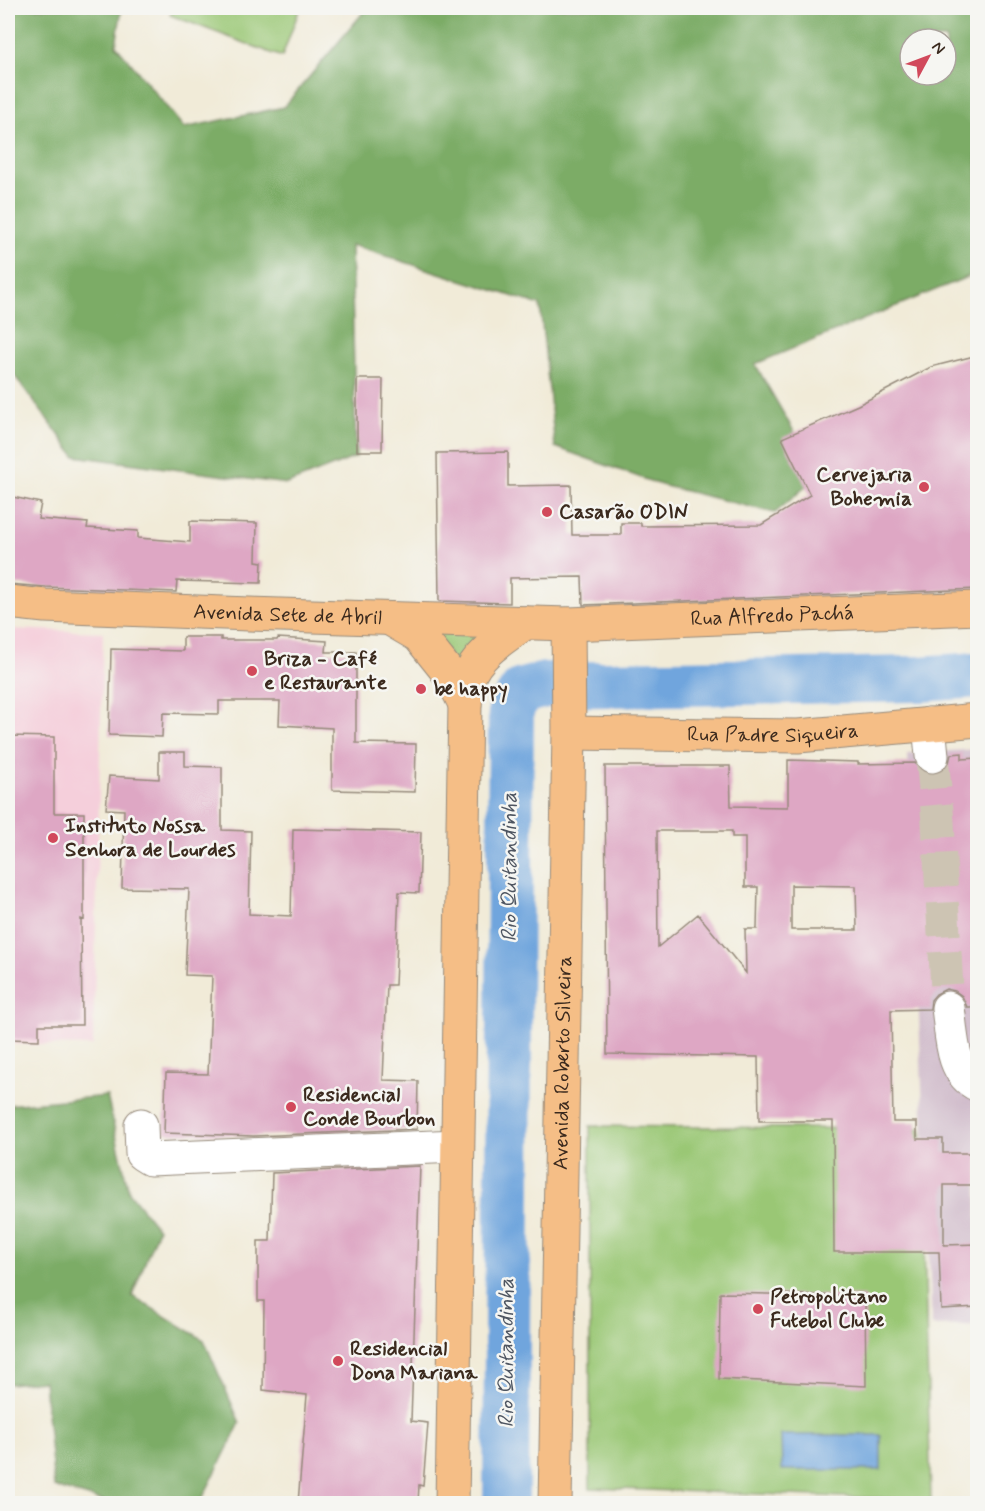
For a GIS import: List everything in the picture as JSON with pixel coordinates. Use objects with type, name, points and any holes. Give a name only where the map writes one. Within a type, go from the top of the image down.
[{"type":"main road","name":"Avenida Sete de Abril","points":[[8,602],[45,606],[525,623],[567,637]]},
{"type":"main road","name":"Rua Alfredo Pachá","points":[[567,637],[978,608]]},
{"type":"main road","points":[[390,619],[419,636],[451,676],[465,704]]},
{"type":"main road","points":[[452,1503],[465,704],[468,678],[480,660],[501,639],[525,623]]},
{"type":"main road","name":"Avenida Roberto Silveira","points":[[555,1503],[568,728],[567,637]]},
{"type":"main road","name":"Rua Padre Siqueira","points":[[568,728],[798,736],[978,720]]},
{"type":"street","points":[[929,724],[932,756]]},
{"type":"street","points":[[948,1008],[954,1052],[960,1069],[972,1083],[978,1085]]},
{"type":"street","points":[[141,1125],[142,1154],[150,1159],[457,1146]]},
{"type":"shaded area","name":"Instituto Nossa Senhora de Lourdes","points":[[8,629],[103,632],[93,1046],[8,1044]]},
{"type":"shaded area","points":[[977,749],[977,1325],[932,1326],[908,754]]},
{"type":"green space","points":[[8,8],[122,8],[116,45],[184,128],[284,107],[367,8],[977,8],[977,273],[755,364],[819,475],[775,513],[661,485],[555,447],[540,305],[351,245],[356,457],[287,484],[75,456],[8,367]]},
{"type":"green space","points":[[173,8],[300,8],[282,57],[170,15]]},
{"type":"green space","points":[[428,629],[481,631],[457,665]]},
{"type":"green space","points":[[107,1096],[129,1192],[158,1229],[132,1296],[204,1340],[240,1423],[200,1503],[109,1503],[54,1487],[44,1381],[8,1384],[8,1105]]},
{"type":"green space","name":"Petropolitano Futebol Clube","points":[[590,1126],[921,1129],[931,1500],[590,1488]]},
{"type":"water","points":[[781,1435],[881,1435],[881,1470],[782,1470]]},
{"type":"building","name":"Cervejaria Bohemia","points":[[978,355],[978,589],[583,605],[582,577],[510,578],[510,603],[439,601],[437,453],[508,452],[508,486],[571,485],[572,535],[621,535],[621,523],[641,523],[641,526],[761,525],[810,495],[782,438],[858,405],[931,367]]},
{"type":"building","points":[[357,379],[383,379],[382,451],[357,451]]},
{"type":"building","points":[[8,496],[41,503],[38,519],[88,523],[87,528],[138,531],[138,538],[190,542],[190,521],[257,523],[256,561],[262,562],[261,583],[177,581],[176,592],[8,584]]},
{"type":"building","points":[[183,637],[221,637],[221,640],[277,640],[278,638],[327,641],[326,652],[356,652],[356,743],[416,744],[415,792],[332,790],[332,728],[279,725],[280,701],[219,701],[219,714],[163,713],[162,737],[109,735],[111,649],[183,651]]},
{"type":"building","points":[[8,736],[54,737],[54,813],[84,813],[84,920],[81,919],[82,1025],[39,1025],[39,1040],[8,1039]]},
{"type":"building","points":[[159,752],[185,752],[185,766],[222,767],[222,830],[251,831],[249,914],[291,916],[293,829],[421,832],[419,893],[399,892],[395,985],[387,985],[383,1080],[418,1081],[417,1129],[254,1136],[164,1133],[166,1073],[208,1074],[212,976],[185,975],[189,889],[122,888],[124,810],[106,809],[109,776],[159,779]]},
{"type":"building","points":[[962,753],[962,759],[978,758],[978,1007],[967,1007],[962,996],[946,989],[936,994],[931,1000],[930,1009],[891,1010],[893,1122],[917,1122],[917,1139],[943,1139],[943,1153],[978,1153],[978,1185],[944,1185],[944,1245],[978,1244],[978,1307],[941,1309],[939,1252],[834,1252],[833,1121],[759,1121],[758,1057],[607,1054],[605,766],[730,766],[731,806],[788,807],[788,760],[858,762],[858,764],[915,763],[924,773],[933,775],[943,771],[949,763],[951,754]],"holes":[[[657,831],[732,831],[732,837],[745,837],[745,887],[758,887],[757,929],[745,929],[746,973],[698,914],[658,947]],[[791,885],[856,886],[857,930],[791,930]]]},
{"type":"building","points":[[420,1166],[411,1421],[428,1423],[423,1486],[419,1485],[418,1503],[298,1503],[307,1395],[263,1390],[264,1301],[258,1301],[258,1241],[270,1241],[272,1173]]},
{"type":"building","name":"Petropolitano Futebol Clube","points":[[720,1293],[865,1296],[866,1386],[719,1379]]},
{"type":"waterway","name":"Rio Quitandinha","points":[[506,1504],[511,708],[522,691],[545,685],[920,679],[978,675]]},
{"type":"tunnel","points":[[932,756],[938,822],[948,1008]]},
{"type":"place","name":"Cervejaria Bohemia","points":[[924,487]]},
{"type":"place","name":"Casarão ODIN","points":[[547,512]]},
{"type":"place","name":"Briza - Café e Restaurante","points":[[252,671]]},
{"type":"place","name":"be happy","points":[[421,689]]},
{"type":"place","name":"Instituto Nossa Senhora de Lourdes","points":[[53,838]]},
{"type":"place","name":"Residencial Conde Bourbon","points":[[291,1107]]},
{"type":"place","name":"Petropolitano Futebol Clube","points":[[758,1309]]},
{"type":"place","name":"Residencial Dona Mariana","points":[[338,1361]]}]
